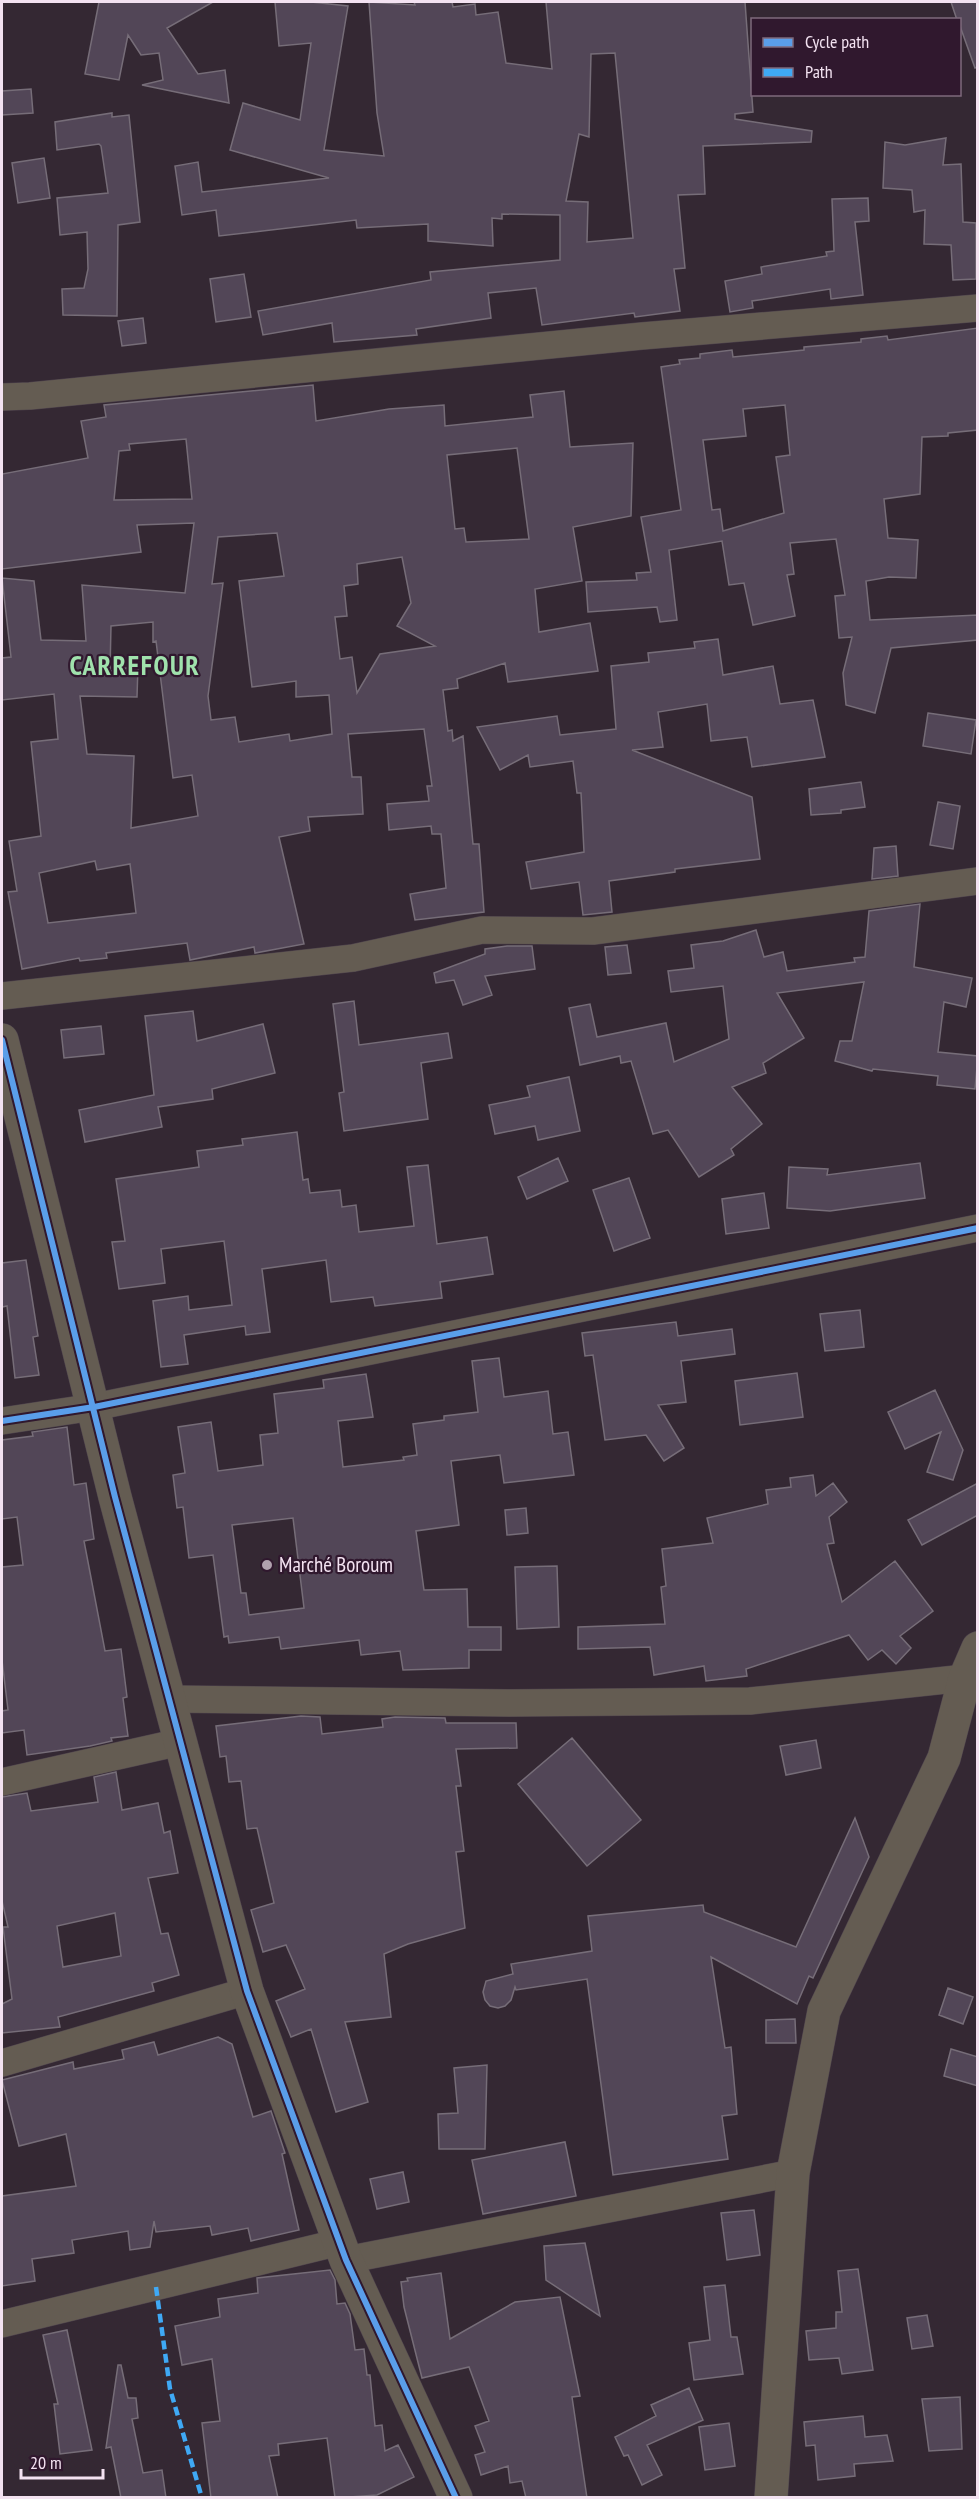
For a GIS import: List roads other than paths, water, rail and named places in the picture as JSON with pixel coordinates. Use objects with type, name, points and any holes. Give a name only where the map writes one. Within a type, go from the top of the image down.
[{"type":"street","points":[[2,396],[30,396],[630,338],[978,308]]},
{"type":"street","points":[[2,996],[353,958],[482,930],[593,931],[978,880]]},
{"type":"street","points":[[2,1040],[115,1497],[247,1991],[343,2251],[456,2498]]},
{"type":"street","points":[[2,1421],[94,1407],[978,1228]]},
{"type":"street","points":[[771,2498],[793,2173],[824,2011],[944,1758],[965,1678],[978,1648]]},
{"type":"street","points":[[170,1699],[509,1703],[750,1701],[965,1678]]},
{"type":"street","points":[[2,1782],[180,1742]]},
{"type":"street","points":[[2,2063],[247,1991]]},
{"type":"street","points":[[2,2325],[343,2251],[793,2173]]},
{"type":"place","name":"Marché Boroum","points":[[267,1565]]},
{"type":"district","name":"CARREFOUR","points":[[135,666]]}]
